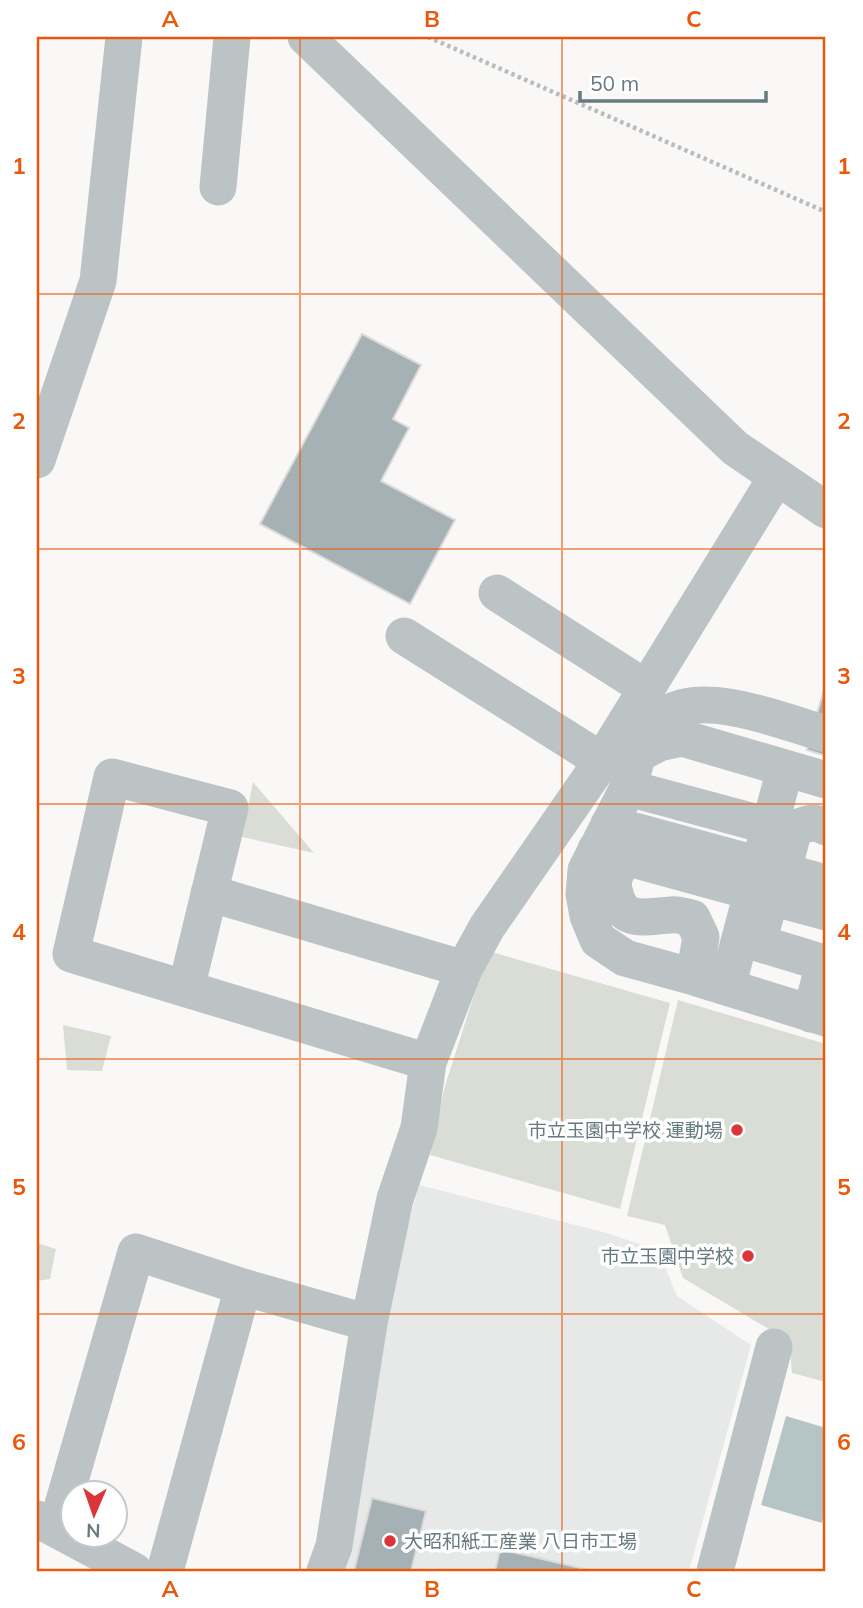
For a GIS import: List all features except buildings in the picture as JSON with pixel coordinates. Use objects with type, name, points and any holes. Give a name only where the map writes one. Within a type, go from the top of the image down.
[{"type":"street","points":[[37,460],[98,281],[124,37]]},
{"type":"street","points":[[218,187],[232,37]]},
{"type":"street","points":[[306,37],[735,448],[826,510]]},
{"type":"street","points":[[325,1571],[334,1546],[369,1323],[395,1199],[419,1128],[428,1062],[464,969],[487,927],[602,761],[776,478]]},
{"type":"street","points":[[497,593],[646,688]]},
{"type":"street","points":[[404,636],[602,761]]},
{"type":"street","points":[[710,982],[701,937],[692,918],[673,914],[635,918],[624,911],[615,896],[613,884],[616,870],[612,843],[633,771],[651,729],[667,714],[693,705],[718,704],[826,734]]},
{"type":"street","points":[[633,771],[659,743],[682,738],[826,780]]},
{"type":"street","points":[[612,843],[586,870],[584,894],[588,916],[598,940],[625,958],[818,1016],[824,963],[758,943],[769,826],[785,769]]},
{"type":"street","points":[[633,771],[769,826]]},
{"type":"street","points":[[186,989],[230,808],[112,777],[71,954],[186,989],[428,1062]]},
{"type":"street","points":[[710,982],[794,829],[809,822],[820,823],[826,827]]},
{"type":"street","points":[[612,843],[766,880],[826,883]]},
{"type":"street","points":[[766,880],[826,912]]},
{"type":"street","points":[[209,893],[464,969]]},
{"type":"street","points":[[134,1571],[46,1524],[136,1252],[243,1287],[369,1323]]},
{"type":"street","points":[[165,1571],[243,1287]]},
{"type":"street","points":[[715,1571],[774,1347]]},
{"type":"path","points":[[428,37],[826,212]]},
{"type":"shaded area","points":[[253,782],[314,853],[242,837]]},
{"type":"shaded area","points":[[488,951],[670,1003],[620,1209],[430,1155],[445,1086]]},
{"type":"shaded area","name":"市立玉園中学校 運動場","points":[[678,1000],[826,1044],[826,1382],[792,1373],[789,1341],[683,1278],[665,1225],[627,1216]]},
{"type":"shaded area","points":[[63,1025],[111,1036],[102,1071],[67,1070]]},
{"type":"shaded area","points":[[419,1185],[603,1232],[658,1250],[677,1296],[751,1345],[689,1571],[343,1571],[379,1330]]},
{"type":"shaded area","points":[[37,1243],[56,1249],[50,1279],[37,1281]]},
{"type":"shaded area","points":[[786,1416],[826,1428],[826,1506],[822,1523],[761,1505]]},
{"type":"place","name":"市立玉園中学校 運動場","points":[[737,1130]]},
{"type":"place","name":"市立玉園中学校","points":[[748,1256]]},
{"type":"place","name":"大昭和紙工産業 八日市工場","points":[[390,1541]]}]
